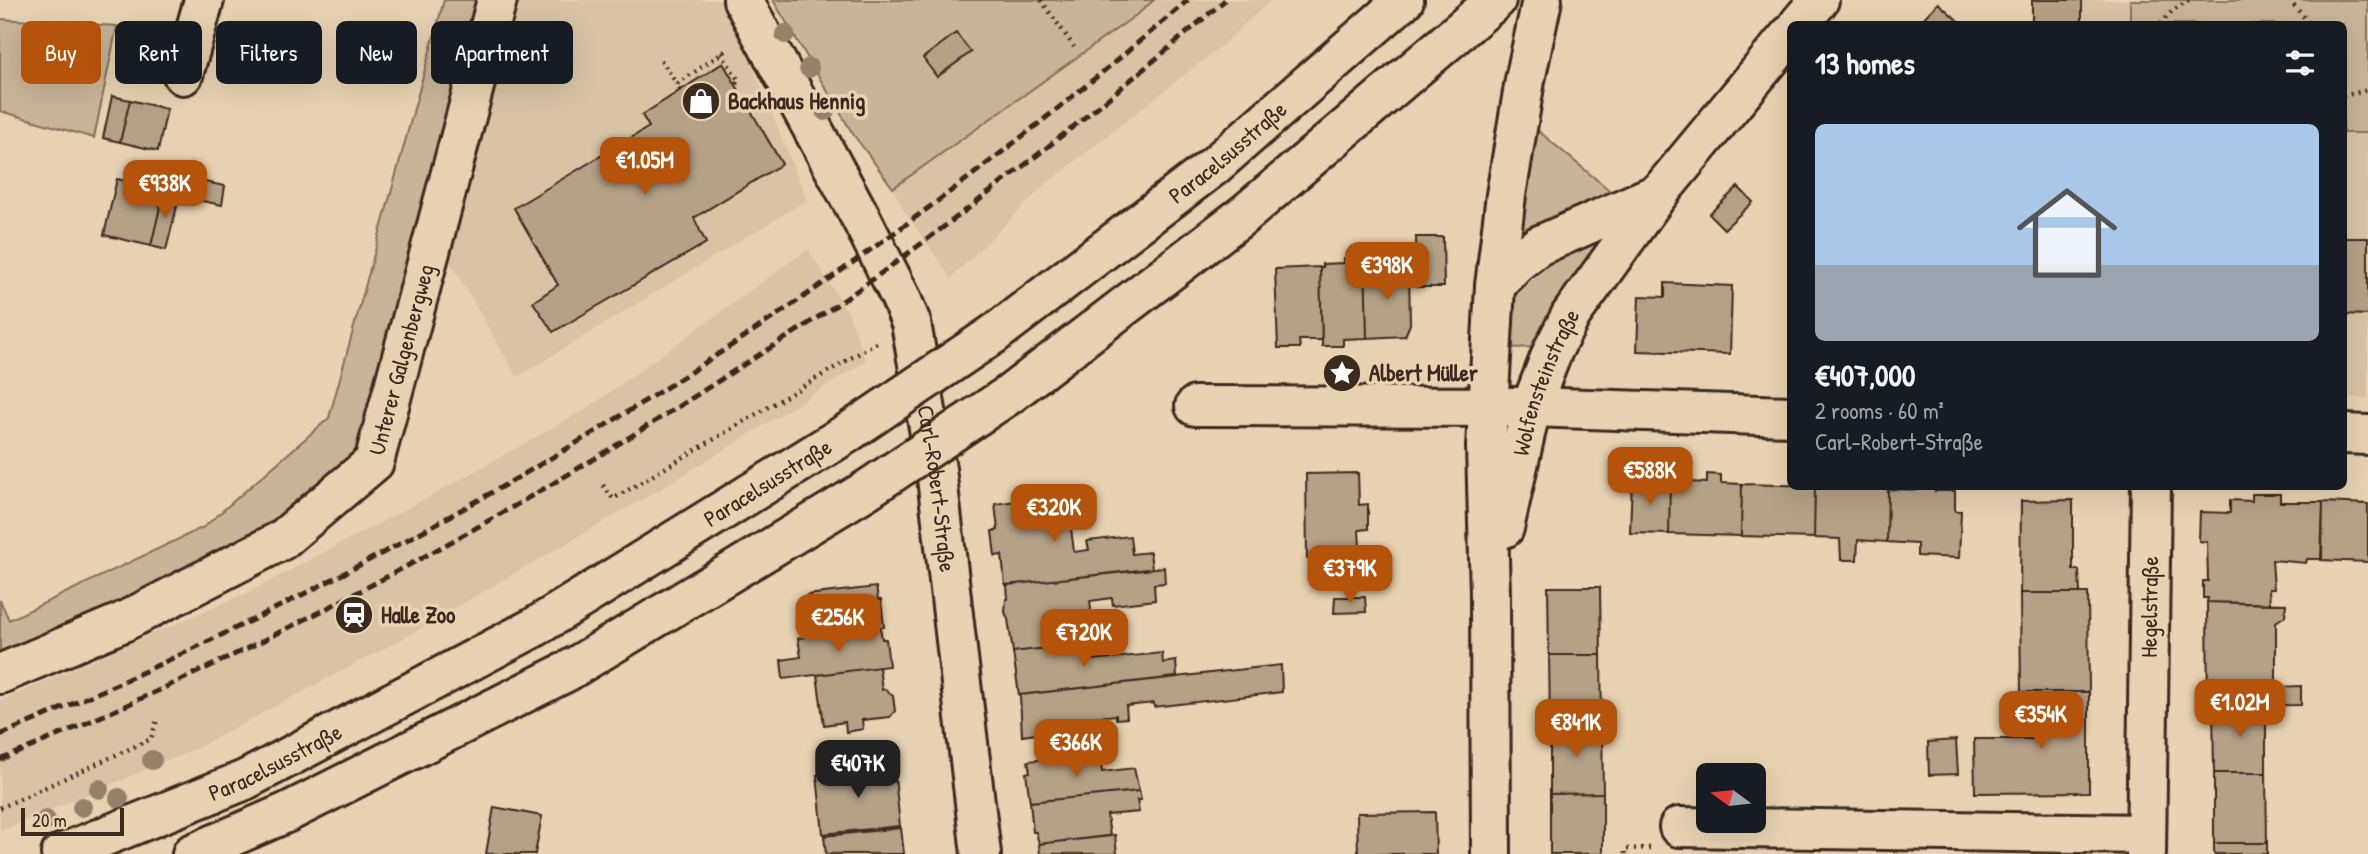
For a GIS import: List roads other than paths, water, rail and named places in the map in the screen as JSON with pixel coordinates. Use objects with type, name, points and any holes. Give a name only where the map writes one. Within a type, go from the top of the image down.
[{"type":"main road","points":[[198,21],[204,0]]},
{"type":"main road","name":"Unterer Galgenbergweg","points":[[0,674],[123,622],[282,540],[374,462],[497,0]]},
{"type":"main road","name":"Carl-Robert-Straße","points":[[743,0],[821,142],[901,298],[916,343],[941,504],[981,854]]},
{"type":"main road","name":"Paracelsusstraße","points":[[61,854],[245,780],[536,627],[846,435],[994,334],[1214,166],[1404,0]]},
{"type":"main road","name":"Wolfensteinstraße","points":[[1491,854],[1488,407],[1495,286],[1510,169],[1542,0]]},
{"type":"main road","points":[[1802,21],[1819,0]]},
{"type":"main road","points":[[192,854],[288,812],[568,671],[865,491],[1010,394],[1246,213],[1493,3]]},
{"type":"main road","name":"Wolfensteinstraße","points":[[1490,595],[1531,407],[1553,350],[1571,316],[1659,193],[1787,39]]},
{"type":"main road","name":"Wolfensteinstraße","points":[[1495,286],[1514,264],[1538,246],[1659,193]]},
{"type":"main road","points":[[1195,407],[1531,407],[1787,415]]},
{"type":"main road","points":[[2347,435],[2368,435]]},
{"type":"main road","name":"Hegelstraße","points":[[2146,844],[2151,490]]},
{"type":"main road","points":[[1679,827],[2146,844]]},
{"type":"railway","points":[[0,735],[161,664],[318,587],[473,503],[623,414],[770,319],[914,219],[1053,112],[1188,0]]},
{"type":"railway","points":[[0,760],[188,677],[281,632],[462,536],[639,432],[818,318],[897,262],[1087,116],[1225,0]]},
{"type":"place","name":"Backhaus Hennig","points":[[701,101]]},
{"type":"place","name":"Albert Müller","points":[[1342,373]]},
{"type":"place","name":"Halle Zoo","points":[[354,615]]}]
